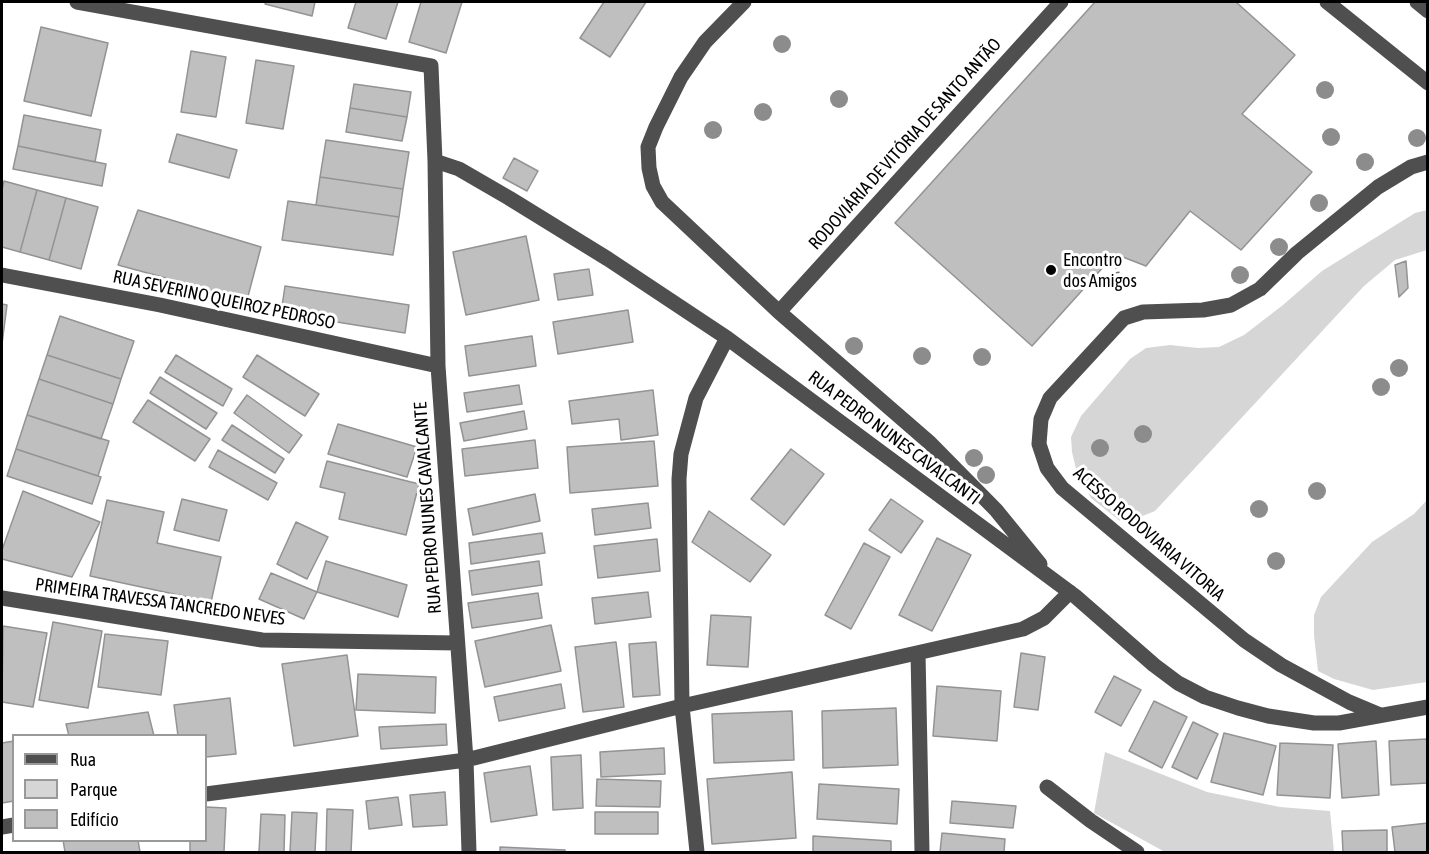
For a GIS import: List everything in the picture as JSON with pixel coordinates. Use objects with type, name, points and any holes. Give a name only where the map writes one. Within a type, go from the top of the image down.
[{"type":"street","points":[[77,2],[431,66],[435,161]]},
{"type":"street","points":[[744,2],[705,42],[681,77],[648,147],[653,186],[662,202],[779,312],[930,442],[996,510],[1055,583]]},
{"type":"street","name":"RODOVIÁRIA DE VITÓRIA DE SANTO ANTÃO","points":[[779,312],[1060,2]]},
{"type":"street","points":[[1328,2],[1428,83]]},
{"type":"street","points":[[1417,2],[1428,11]]},
{"type":"street","name":"RUA PEDRO NUNES CAVALCANTI","points":[[435,161],[459,169],[509,198],[608,259],[728,338],[1070,592],[1178,683],[1205,697],[1268,716],[1314,723],[1340,723],[1428,706]]},
{"type":"street","name":"RUA PEDRO NUNES CAVALCANTE","points":[[435,161],[438,366],[466,760],[469,852]]},
{"type":"street","name":"ACESSO RODOVIARIA VITORIA","points":[[1380,715],[1349,702],[1281,665],[1244,640],[1062,488],[1047,468],[1040,444],[1041,419],[1050,398],[1124,318],[1143,312],[1203,310],[1231,306],[1260,289],[1297,253],[1378,187],[1411,167],[1428,162]]},
{"type":"street","name":"RUA SEVERINO QUEIROZ PEDROSO","points":[[2,275],[160,305],[438,366]]},
{"type":"street","points":[[697,852],[682,706],[679,479],[681,454],[696,398],[728,338]]},
{"type":"street","points":[[207,794],[466,760],[682,706],[1023,628],[1044,618],[1070,592]]},
{"type":"street","name":"PRIMEIRA TRAVESSA TANCREDO NEVES","points":[[2,598],[262,640],[457,643]]},
{"type":"street","points":[[918,653],[922,852]]},
{"type":"street","points":[[1047,787],[1090,821],[1137,852]]},
{"type":"path","points":[[1115,254],[1121,297]]},
{"type":"green space","points":[[1427,210],[1427,250],[1395,260],[1364,286],[1155,511],[1120,521],[1091,498],[1077,473],[1071,437],[1081,416],[1130,359],[1146,348],[1170,345],[1198,348],[1219,347],[1244,335],[1322,271],[1415,213]]},
{"type":"green space","points":[[1427,500],[1427,682],[1373,690],[1334,679],[1318,671],[1314,615],[1321,597],[1372,542],[1414,514]]},
{"type":"green space","points":[[1105,752],[1207,792],[1280,807],[1330,811],[1334,852],[1165,852],[1094,813]]},
{"type":"building","points":[[266,2],[315,2],[312,16],[265,4]]},
{"type":"building","points":[[356,2],[398,2],[386,39],[348,28]]},
{"type":"building","points":[[421,2],[462,2],[446,53],[409,42]]},
{"type":"building","points":[[604,2],[646,2],[610,57],[580,38]]},
{"type":"building","points":[[1095,2],[1236,2],[1295,55],[1242,114],[1312,172],[1241,250],[1190,211],[1146,266],[1115,254],[1032,346],[895,223]]},
{"type":"building","points":[[41,27],[108,43],[91,116],[24,101]]},
{"type":"building","points":[[191,51],[226,57],[216,117],[181,112]]},
{"type":"building","points":[[256,60],[294,66],[283,129],[246,123]]},
{"type":"building","points":[[354,84],[411,92],[407,117],[350,108]]},
{"type":"building","points":[[350,108],[407,117],[402,141],[346,132]]},
{"type":"building","points":[[24,115],[101,130],[95,162],[18,146]]},
{"type":"building","points":[[177,134],[237,150],[229,178],[169,162]]},
{"type":"building","points":[[326,140],[409,152],[403,189],[320,177]]},
{"type":"building","points":[[18,146],[106,164],[102,186],[13,169]]},
{"type":"building","points":[[514,158],[538,171],[527,191],[503,178]]},
{"type":"building","points":[[320,177],[403,189],[399,217],[316,205]]},
{"type":"building","points":[[4,181],[37,190],[20,252],[2,247]]},
{"type":"building","points":[[37,190],[66,198],[49,260],[20,252]]},
{"type":"building","points":[[66,198],[98,207],[81,269],[49,260]]},
{"type":"building","points":[[288,201],[399,217],[393,255],[282,240]]},
{"type":"building","points":[[138,210],[261,247],[247,300],[118,265]]},
{"type":"building","points":[[526,236],[539,300],[466,315],[453,252]]},
{"type":"building","points":[[1406,261],[1408,288],[1399,297],[1395,265]]},
{"type":"building","points":[[589,269],[593,295],[558,300],[554,274]]},
{"type":"building","points":[[285,286],[409,305],[405,333],[281,313]]},
{"type":"building","points":[[2,304],[7,305],[2,344]]},
{"type":"building","points":[[628,310],[633,342],[558,354],[553,322]]},
{"type":"building","points":[[60,316],[134,341],[121,379],[47,355]]},
{"type":"building","points":[[532,336],[536,366],[469,376],[465,346]]},
{"type":"building","points":[[47,355],[121,379],[113,404],[39,379]]},
{"type":"building","points":[[176,355],[232,389],[223,406],[165,372]]},
{"type":"building","points":[[257,355],[319,394],[305,416],[243,377]]},
{"type":"building","points":[[160,377],[217,413],[206,429],[150,393]]},
{"type":"building","points":[[39,379],[113,404],[101,439],[27,415]]},
{"type":"building","points":[[519,385],[522,404],[467,412],[464,393]]},
{"type":"building","points":[[653,390],[658,435],[621,440],[619,419],[572,424],[569,401]]},
{"type":"building","points":[[247,395],[302,435],[289,453],[234,413]]},
{"type":"building","points":[[148,400],[210,439],[195,461],[133,422]]},
{"type":"building","points":[[524,411],[527,429],[464,441],[460,423]]},
{"type":"building","points":[[27,415],[109,441],[98,476],[16,449]]},
{"type":"building","points":[[338,424],[417,447],[407,477],[328,454]]},
{"type":"building","points":[[232,425],[284,459],[275,473],[222,440]]},
{"type":"building","points":[[535,440],[538,468],[465,476],[462,449]]},
{"type":"building","points":[[654,441],[658,486],[570,493],[567,447]]},
{"type":"building","points":[[16,449],[101,477],[92,504],[7,476]]},
{"type":"building","points":[[791,449],[824,474],[784,525],[751,499]]},
{"type":"building","points":[[218,450],[277,483],[268,500],[209,467]]},
{"type":"building","points":[[327,461],[419,484],[406,535],[339,519],[345,493],[320,487]]},
{"type":"building","points":[[23,491],[100,522],[72,577],[2,559],[2,550]]},
{"type":"building","points":[[535,494],[540,521],[473,535],[468,509]]},
{"type":"building","points":[[182,499],[227,510],[219,541],[174,530]]},
{"type":"building","points":[[891,499],[923,521],[901,553],[869,530]]},
{"type":"building","points":[[107,500],[164,512],[157,543],[221,557],[211,602],[90,576]]},
{"type":"building","points":[[648,503],[651,528],[595,535],[592,509]]},
{"type":"building","points":[[709,511],[771,555],[750,582],[692,542]]},
{"type":"building","points":[[296,522],[328,537],[307,579],[277,564]]},
{"type":"building","points":[[542,533],[545,553],[471,564],[469,543]]},
{"type":"building","points":[[937,538],[971,555],[932,631],[899,615]]},
{"type":"building","points":[[657,539],[660,571],[598,578],[594,546]]},
{"type":"building","points":[[864,543],[890,557],[851,629],[825,615]]},
{"type":"building","points":[[326,561],[407,585],[398,617],[317,592]]},
{"type":"building","points":[[539,561],[542,585],[472,595],[469,571]]},
{"type":"building","points":[[271,573],[317,592],[304,619],[259,599]]},
{"type":"building","points":[[648,592],[651,617],[595,624],[592,598]]},
{"type":"building","points":[[538,593],[542,618],[472,628],[468,603]]},
{"type":"building","points":[[711,615],[751,617],[748,667],[707,665]]},
{"type":"building","points":[[53,622],[102,631],[88,708],[39,700]]},
{"type":"building","points":[[551,625],[561,671],[485,687],[475,641]]},
{"type":"building","points":[[3,626],[47,633],[33,707],[2,702]]},
{"type":"building","points":[[105,634],[168,641],[161,695],[98,687]]},
{"type":"building","points":[[616,642],[624,707],[583,712],[575,647]]},
{"type":"building","points":[[656,642],[660,695],[633,697],[629,644]]},
{"type":"building","points":[[1021,653],[1045,657],[1038,710],[1014,707]]},
{"type":"building","points":[[347,655],[358,736],[294,746],[282,664]]},
{"type":"building","points":[[358,674],[436,677],[435,713],[356,710]]},
{"type":"building","points":[[1114,676],[1141,690],[1121,726],[1095,712]]},
{"type":"building","points":[[561,684],[565,708],[499,721],[494,697]]},
{"type":"building","points":[[937,686],[1001,691],[997,741],[933,736]]},
{"type":"building","points":[[230,698],[236,754],[207,757],[207,734],[178,734],[174,705]]},
{"type":"building","points":[[1154,701],[1187,717],[1162,768],[1129,751]]},
{"type":"building","points":[[896,708],[898,765],[823,768],[822,711]]},
{"type":"building","points":[[792,711],[794,760],[714,763],[712,714]]},
{"type":"building","points":[[148,712],[154,734],[68,734],[66,724]]},
{"type":"building","points":[[1193,722],[1218,734],[1197,779],[1172,767]]},
{"type":"building","points":[[446,724],[447,745],[381,749],[379,727]]},
{"type":"building","points":[[1224,733],[1276,746],[1263,795],[1211,782]]},
{"type":"building","points":[[1427,739],[1428,783],[1391,785],[1389,741]]},
{"type":"building","points":[[12,741],[12,801],[2,803],[2,743]]},
{"type":"building","points":[[1376,741],[1379,795],[1342,798],[1338,744]]},
{"type":"building","points":[[1280,743],[1333,745],[1330,798],[1277,795]]},
{"type":"building","points":[[664,748],[665,774],[601,777],[600,752]]},
{"type":"building","points":[[581,755],[583,808],[553,810],[551,757]]},
{"type":"building","points":[[530,766],[537,815],[491,822],[484,773]]},
{"type":"building","points":[[792,772],[796,838],[712,844],[707,779]]},
{"type":"building","points":[[597,779],[661,781],[660,807],[596,806]]},
{"type":"building","points":[[819,784],[899,789],[897,824],[817,819]]},
{"type":"building","points":[[445,792],[447,825],[413,827],[410,795]]},
{"type":"building","points":[[398,797],[402,825],[369,829],[366,801]]},
{"type":"building","points":[[952,801],[1016,806],[1013,828],[950,823]]},
{"type":"building","points":[[207,807],[226,808],[224,852],[190,852],[190,842],[207,842]]},
{"type":"building","points":[[327,809],[353,810],[351,852],[326,852]]},
{"type":"building","points":[[292,812],[317,813],[315,852],[290,852]]},
{"type":"building","points":[[595,812],[658,812],[658,834],[595,834]]},
{"type":"building","points":[[261,814],[285,815],[284,852],[259,852]]},
{"type":"building","points":[[1428,823],[1428,852],[1395,852],[1392,827]]},
{"type":"building","points":[[1387,830],[1387,852],[1343,852],[1342,831]]},
{"type":"building","points":[[942,833],[1005,839],[1004,852],[940,852]]},
{"type":"building","points":[[813,836],[891,841],[891,852],[813,852]]},
{"type":"building","points":[[63,842],[138,842],[140,852],[65,852]]},
{"type":"building","points":[[500,847],[565,850],[565,852],[500,852]]},
{"type":"place","name":"Encontro dos Amigos","points":[[1051,270]]}]
